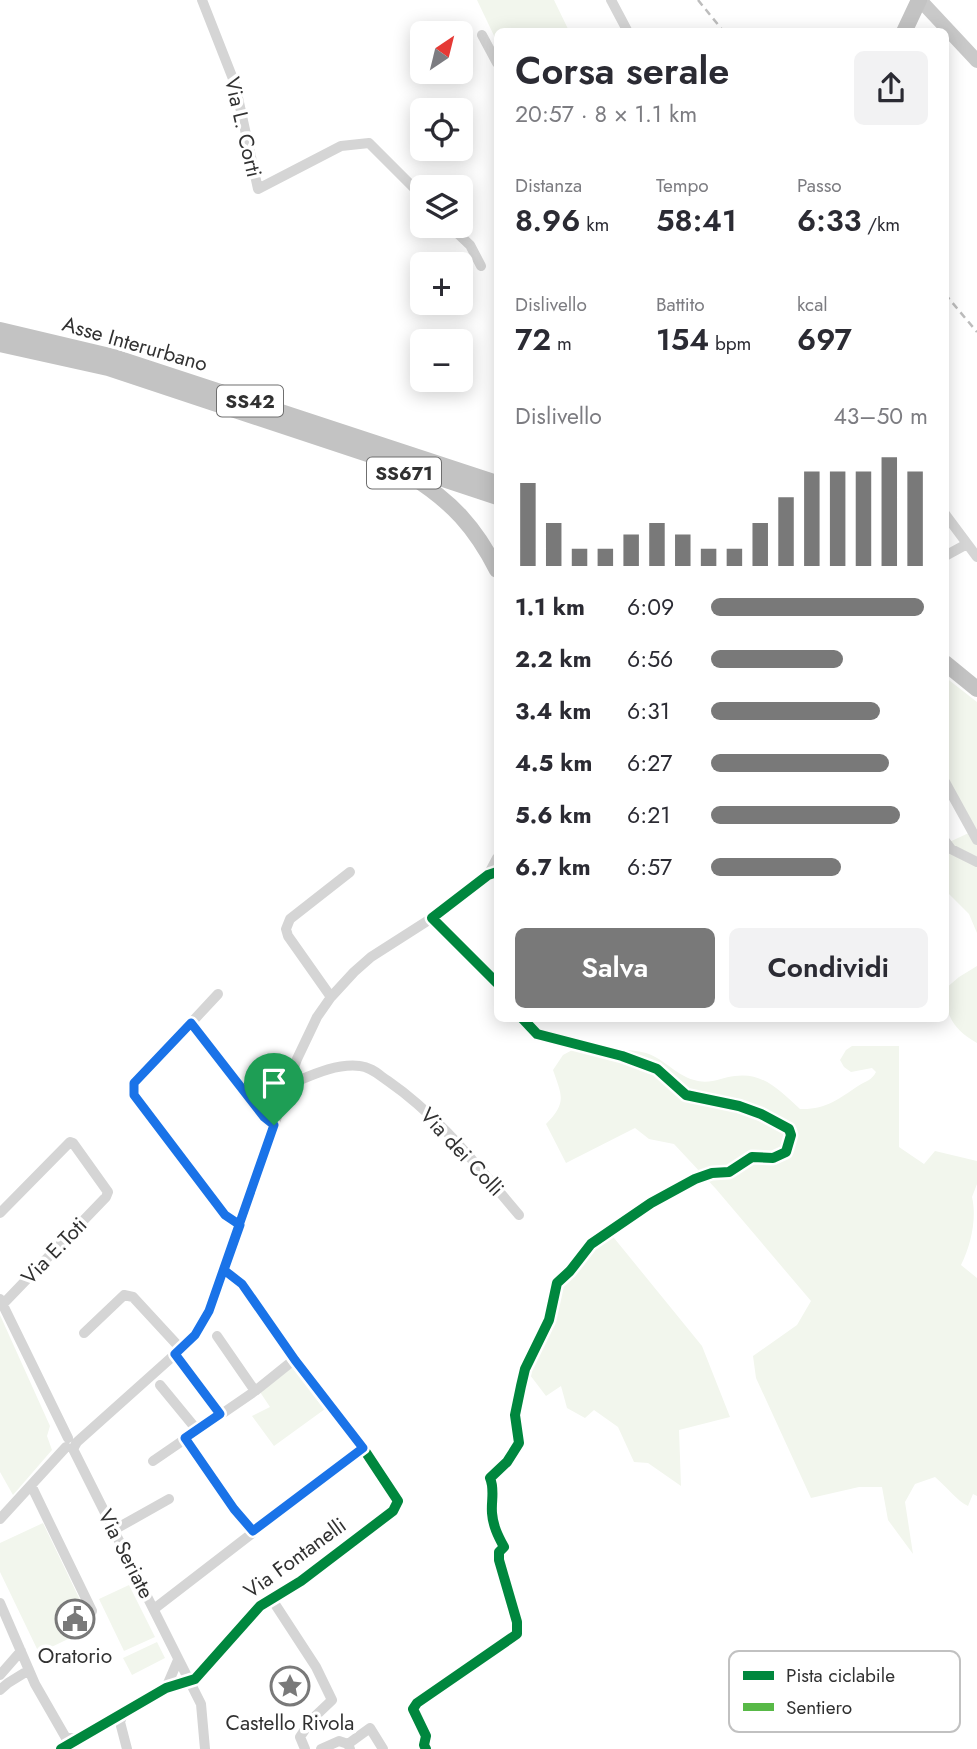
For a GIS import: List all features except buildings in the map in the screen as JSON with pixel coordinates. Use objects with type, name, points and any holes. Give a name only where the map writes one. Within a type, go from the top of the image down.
[{"type":"highway","points":[[906,28],[920,0]]},
{"type":"highway","name":"Asse Interurbano","points":[[0,330],[125,360],[494,482]]},
{"type":"highway","name":"Asse Interurbano","points":[[0,344],[107,368],[275,424]]},
{"type":"highway","name":"SS42","points":[[275,424],[494,496]]},
{"type":"highway","name":"SS671","points":[[275,424],[295,436],[408,474],[436,492],[457,511],[477,533],[494,564]]},
{"type":"highway","points":[[949,666],[977,689]]},
{"type":"main road","points":[[920,0],[946,28]]},
{"type":"main road","points":[[949,31],[977,61]]},
{"type":"street","points":[[611,0],[626,28]]},
{"type":"street","name":"Via L. Corti","points":[[205,1],[235,84],[258,189],[341,146],[369,143],[410,184]]},
{"type":"street","points":[[482,35],[494,57]]},
{"type":"street","points":[[463,238],[470,245],[481,266]]},
{"type":"street","points":[[949,519],[977,557]]},
{"type":"street","points":[[949,554],[967,544]]},
{"type":"street","points":[[949,789],[977,840]]},
{"type":"street","points":[[949,846],[977,862]]},
{"type":"street","points":[[331,997],[288,936],[286,929],[290,919],[351,872]]},
{"type":"street","points":[[0,1518],[71,1444],[178,1352],[203,1323],[307,1034],[331,997],[371,957],[432,918],[493,873]]},
{"type":"street","points":[[218,994],[138,1076],[134,1083],[134,1095],[225,1215],[240,1225]]},
{"type":"street","points":[[191,1023],[264,1117],[274,1125]]},
{"type":"street","name":"Via dei Colli","points":[[288,1085],[348,1065],[371,1069],[439,1122],[519,1215]]},
{"type":"street","name":"Via E.Toti","points":[[0,1213],[70,1142],[108,1192],[1,1301]]},
{"type":"street","points":[[154,1609],[363,1448],[295,1360],[242,1284],[224,1270]]},
{"type":"street","points":[[84,1333],[124,1295],[133,1297],[178,1352],[220,1414]]},
{"type":"street","name":"Via Seriate","points":[[1,1301],[112,1531],[201,1704],[205,1749]]},
{"type":"street","points":[[217,1336],[256,1391]]},
{"type":"street","points":[[153,1461],[256,1391],[295,1360]]},
{"type":"street","points":[[160,1385],[197,1430]]},
{"type":"street","points":[[185,1438],[234,1509],[253,1531]]},
{"type":"street","name":"Via Fontanelli","points":[[190,1682],[203,1672],[250,1615],[271,1598],[301,1581],[393,1511],[398,1501],[363,1448]]},
{"type":"street","points":[[30,1485],[92,1611]]},
{"type":"street","points":[[112,1531],[169,1499]]},
{"type":"street","points":[[271,1598],[316,1667],[332,1700],[312,1719],[300,1737],[305,1749]]},
{"type":"street","points":[[0,1603],[63,1744],[82,1738],[166,1688],[190,1682]]},
{"type":"street","points":[[0,1675],[21,1651]]},
{"type":"street","points":[[166,1688],[178,1660]]},
{"type":"street","points":[[0,1690],[29,1670]]},
{"type":"street","points":[[123,1714],[120,1722],[127,1749]]},
{"type":"street","points":[[107,1724],[121,1730]]},
{"type":"street","points":[[321,1749],[339,1741],[349,1747],[370,1728],[383,1749]]},
{"type":"shaded area","points":[[477,0],[554,0],[568,28],[494,28],[494,36]]},
{"type":"shaded area","points":[[949,680],[977,702],[977,933],[969,914],[949,894],[949,842],[973,831],[949,786]]},
{"type":"shaded area","points":[[977,966],[977,1043],[962,1033],[949,1015],[949,986]]},
{"type":"shaded area","points":[[852,1046],[899,1046],[899,1147],[924,1164],[935,1151],[977,1161],[977,1184],[972,1197],[972,1231],[961,1265],[977,1278],[977,1496],[973,1494],[968,1506],[935,1477],[915,1484],[905,1502],[913,1554],[888,1520],[882,1487],[859,1487],[811,1498],[756,1378],[753,1356],[797,1325],[811,1301],[716,1189],[674,1144],[649,1139],[635,1128],[566,1163],[546,1124],[553,1117],[561,1099],[553,1070],[563,1055],[576,1048],[646,1053],[684,1076],[698,1081],[708,1082],[735,1076],[755,1077],[771,1085],[800,1109],[809,1109],[831,1103],[873,1077],[876,1072],[872,1068],[851,1072],[844,1067],[840,1060]]},
{"type":"shaded area","points":[[610,1233],[702,1346],[730,1417],[679,1430],[681,1486],[648,1463],[634,1462],[618,1427],[594,1410],[585,1418],[567,1408],[561,1386],[546,1396],[530,1375],[534,1361],[553,1325],[559,1292],[583,1258]]},
{"type":"shaded area","points":[[0,1315],[50,1426],[47,1436],[52,1450],[13,1495],[0,1472]]},
{"type":"shaded area","points":[[293,1365],[325,1409],[274,1446],[252,1416],[270,1407],[260,1392]]},
{"type":"shaded area","points":[[43,1523],[93,1627],[39,1653],[0,1572],[0,1543]]},
{"type":"shaded area","points":[[129,1585],[155,1637],[124,1651],[99,1599]]},
{"type":"shaded area","points":[[157,1642],[165,1658],[132,1675],[123,1658]]},
{"type":"railway","points":[[698,0],[721,28]]},
{"type":"railway","points":[[949,299],[977,332]]},
{"type":"marked path","points":[[175,1354],[220,1414]]},
{"type":"marked path","points":[[234,1509],[253,1531]]},
{"type":"cycle path","points":[[494,873],[432,918],[494,980]]},
{"type":"cycle path","points":[[426,1749],[426,1736],[413,1709],[417,1703],[517,1634],[517,1622],[499,1560],[499,1552],[504,1547],[493,1522],[490,1478],[507,1462],[519,1443],[515,1415],[525,1369],[549,1320],[557,1283],[591,1244],[651,1203],[695,1179],[712,1173],[729,1172],[752,1157],[773,1158],[786,1152],[791,1135],[789,1129],[761,1114],[739,1106],[686,1095],[657,1069],[622,1056],[537,1034],[526,1022]]},
{"type":"cycle path","points":[[61,1749],[166,1688],[195,1679],[260,1606],[301,1581],[393,1511],[398,1501],[363,1448],[242,1284],[224,1270]]},
{"type":"place","name":"Oratorio","points":[[75,1619]]},
{"type":"place","name":"Castello Rivola","points":[[290,1686]]},
{"type":"route","points":[[274,1125],[240,1225],[209,1311],[195,1335],[175,1354],[220,1414],[185,1438],[234,1509],[253,1531],[363,1448],[295,1360],[242,1284],[224,1270],[240,1225],[225,1215],[134,1095],[134,1083],[191,1023],[264,1117],[274,1125]]}]
